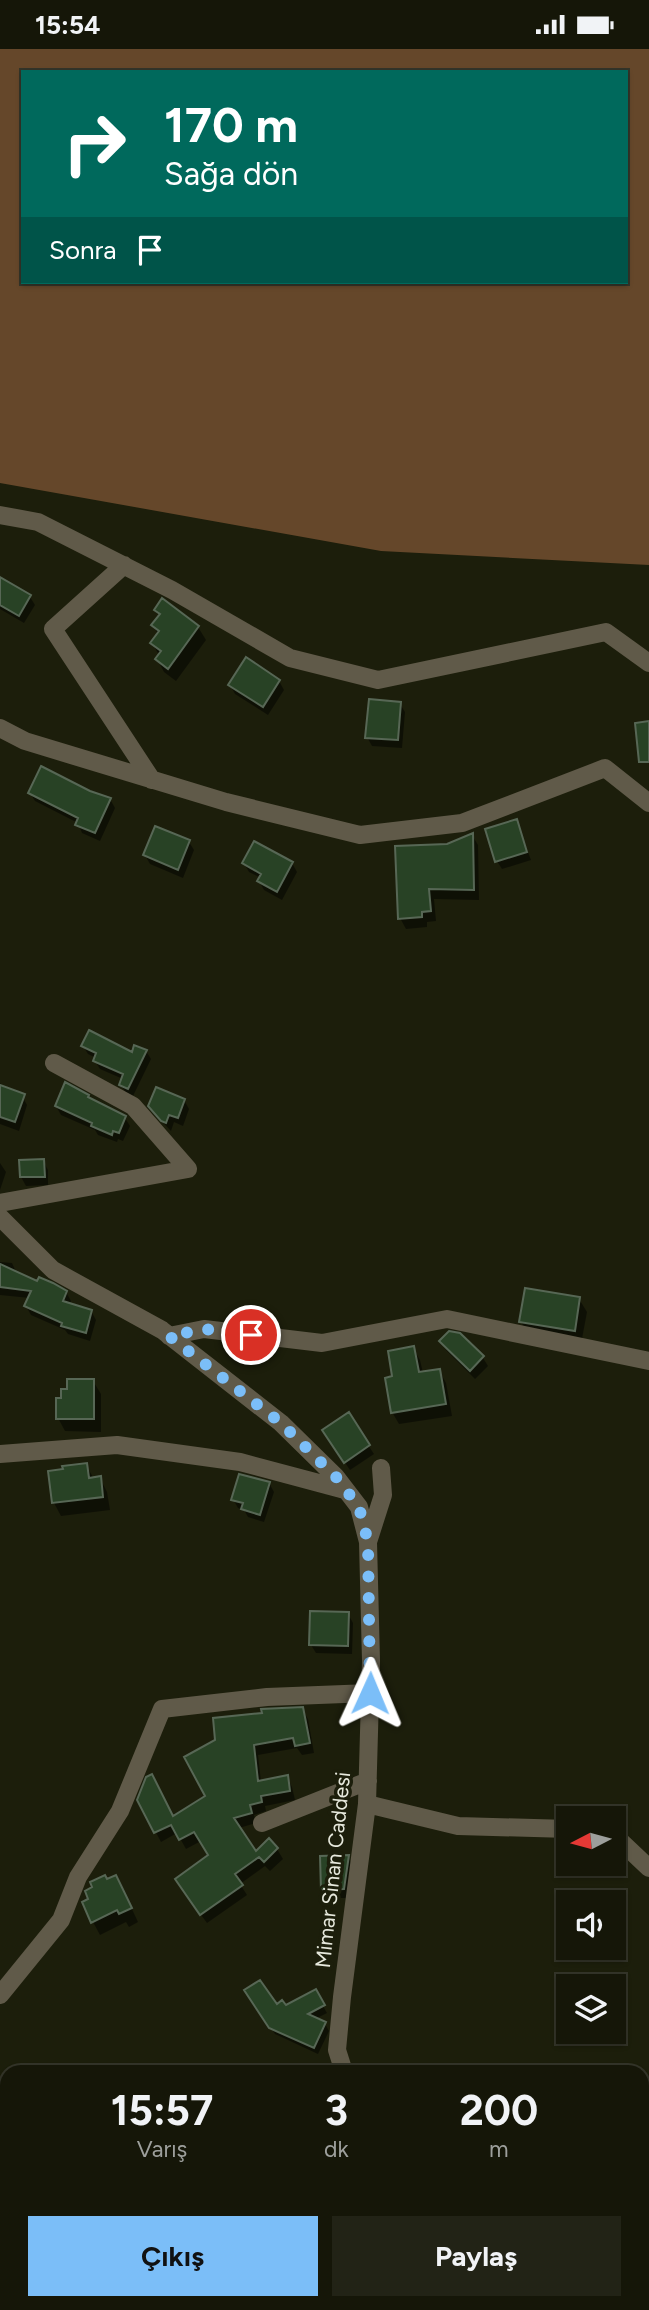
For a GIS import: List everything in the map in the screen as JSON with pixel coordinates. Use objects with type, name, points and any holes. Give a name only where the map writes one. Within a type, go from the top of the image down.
[{"type":"street","points":[[0,515],[38,522],[172,590],[290,658],[378,680],[606,632],[649,663]]},
{"type":"street","points":[[124,565],[53,629],[152,779]]},
{"type":"street","points":[[0,727],[24,741],[226,802],[360,835],[462,823],[605,768],[649,803]]},
{"type":"street","points":[[0,1203],[188,1169],[133,1107],[54,1063]]},
{"type":"street","name":"Mimar Sinan Caddesi","points":[[0,1217],[53,1270],[169,1336],[281,1423],[336,1477],[359,1507],[368,1542],[368,1781],[337,2050],[342,2065]]},
{"type":"street","points":[[169,1336],[204,1329],[322,1343],[447,1319],[649,1361]]},
{"type":"street","points":[[0,1454],[117,1445],[240,1462],[345,1490]]},
{"type":"street","points":[[368,1542],[383,1495],[382,1468]]},
{"type":"street","points":[[0,1995],[61,1920],[78,1877],[120,1811],[162,1709],[267,1697],[370,1693]]},
{"type":"street","points":[[262,1823],[368,1781]]},
{"type":"street","points":[[367,1804],[458,1826],[556,1829]]},
{"type":"street","points":[[626,1847],[649,1868]]},
{"type":"shaded area","points":[[0,49],[649,49],[649,565],[381,551],[0,483]]},
{"type":"building","points":[[0,577],[31,595],[19,616],[0,605]]},
{"type":"building","points":[[162,598],[199,626],[168,669],[155,659],[161,651],[150,643],[159,631],[151,625],[160,614],[154,610]]},
{"type":"building","points":[[246,657],[280,680],[263,707],[228,685]]},
{"type":"building","points":[[369,699],[401,702],[398,740],[365,738]]},
{"type":"building","points":[[649,721],[649,762],[639,762],[635,723]]},
{"type":"building","points":[[41,766],[90,791],[111,798],[95,833],[75,825],[78,818],[28,793]]},
{"type":"building","points":[[517,819],[527,852],[495,862],[485,829]]},
{"type":"building","points":[[155,826],[190,840],[178,870],[143,855]]},
{"type":"building","points":[[473,833],[474,890],[429,889],[431,911],[422,912],[422,917],[398,919],[395,846],[447,844]]},
{"type":"building","points":[[254,841],[293,862],[277,892],[257,881],[261,874],[242,863]]},
{"type":"building","points":[[89,1030],[132,1052],[134,1045],[147,1050],[128,1089],[119,1085],[123,1074],[93,1061],[96,1053],[81,1046]]},
{"type":"building","points":[[65,1082],[126,1116],[119,1133],[113,1131],[112,1135],[55,1106]]},
{"type":"building","points":[[0,1085],[25,1094],[15,1122],[0,1117]]},
{"type":"building","points":[[156,1087],[185,1099],[178,1118],[169,1115],[166,1123],[161,1121],[148,1106]]},
{"type":"building","points":[[44,1159],[45,1177],[20,1177],[19,1160]]},
{"type":"building","points":[[0,1264],[37,1281],[39,1277],[53,1283],[67,1291],[63,1301],[92,1310],[86,1333],[61,1326],[62,1323],[24,1306],[31,1291],[0,1287]]},
{"type":"building","points":[[525,1288],[580,1297],[575,1331],[519,1322]]},
{"type":"building","points":[[449,1331],[460,1333],[484,1356],[470,1371],[439,1341]]},
{"type":"building","points":[[414,1346],[419,1372],[440,1369],[446,1404],[391,1413],[385,1378],[392,1376],[388,1351]]},
{"type":"building","points":[[67,1379],[94,1379],[94,1419],[56,1419],[56,1398],[61,1398],[61,1389],[67,1389]]},
{"type":"building","points":[[349,1412],[370,1445],[344,1463],[322,1430]]},
{"type":"building","points":[[87,1463],[89,1478],[101,1476],[103,1497],[52,1503],[48,1471]]},
{"type":"building","points":[[239,1474],[270,1482],[260,1515],[241,1509],[243,1503],[231,1500]]},
{"type":"building","points":[[310,1611],[349,1612],[348,1646],[309,1645]]},
{"type":"building","points":[[303,1707],[310,1743],[295,1746],[293,1738],[254,1745],[258,1781],[288,1775],[290,1791],[261,1796],[262,1802],[250,1805],[252,1813],[234,1818],[256,1851],[269,1838],[278,1848],[264,1862],[259,1857],[235,1874],[243,1885],[200,1915],[175,1879],[208,1855],[194,1832],[179,1840],[171,1825],[154,1833],[137,1800],[146,1777],[152,1774],[173,1816],[205,1796],[184,1757],[215,1740],[213,1718],[262,1713],[261,1709]]},
{"type":"building","points":[[349,1855],[344,1889],[321,1890],[320,1856]]},
{"type":"building","points":[[105,1875],[107,1879],[116,1875],[132,1908],[119,1914],[117,1910],[91,1923],[82,1902],[88,1899],[85,1891],[92,1887],[90,1882]]},
{"type":"building","points":[[260,1980],[277,2004],[282,2000],[286,2005],[316,1989],[325,2005],[308,2014],[326,2022],[314,2048],[269,2028],[244,1990]]},
{"type":"route","points":[[251,1335],[204,1329],[169,1336],[281,1423],[336,1477],[359,1507],[368,1542],[370,1693]]}]
